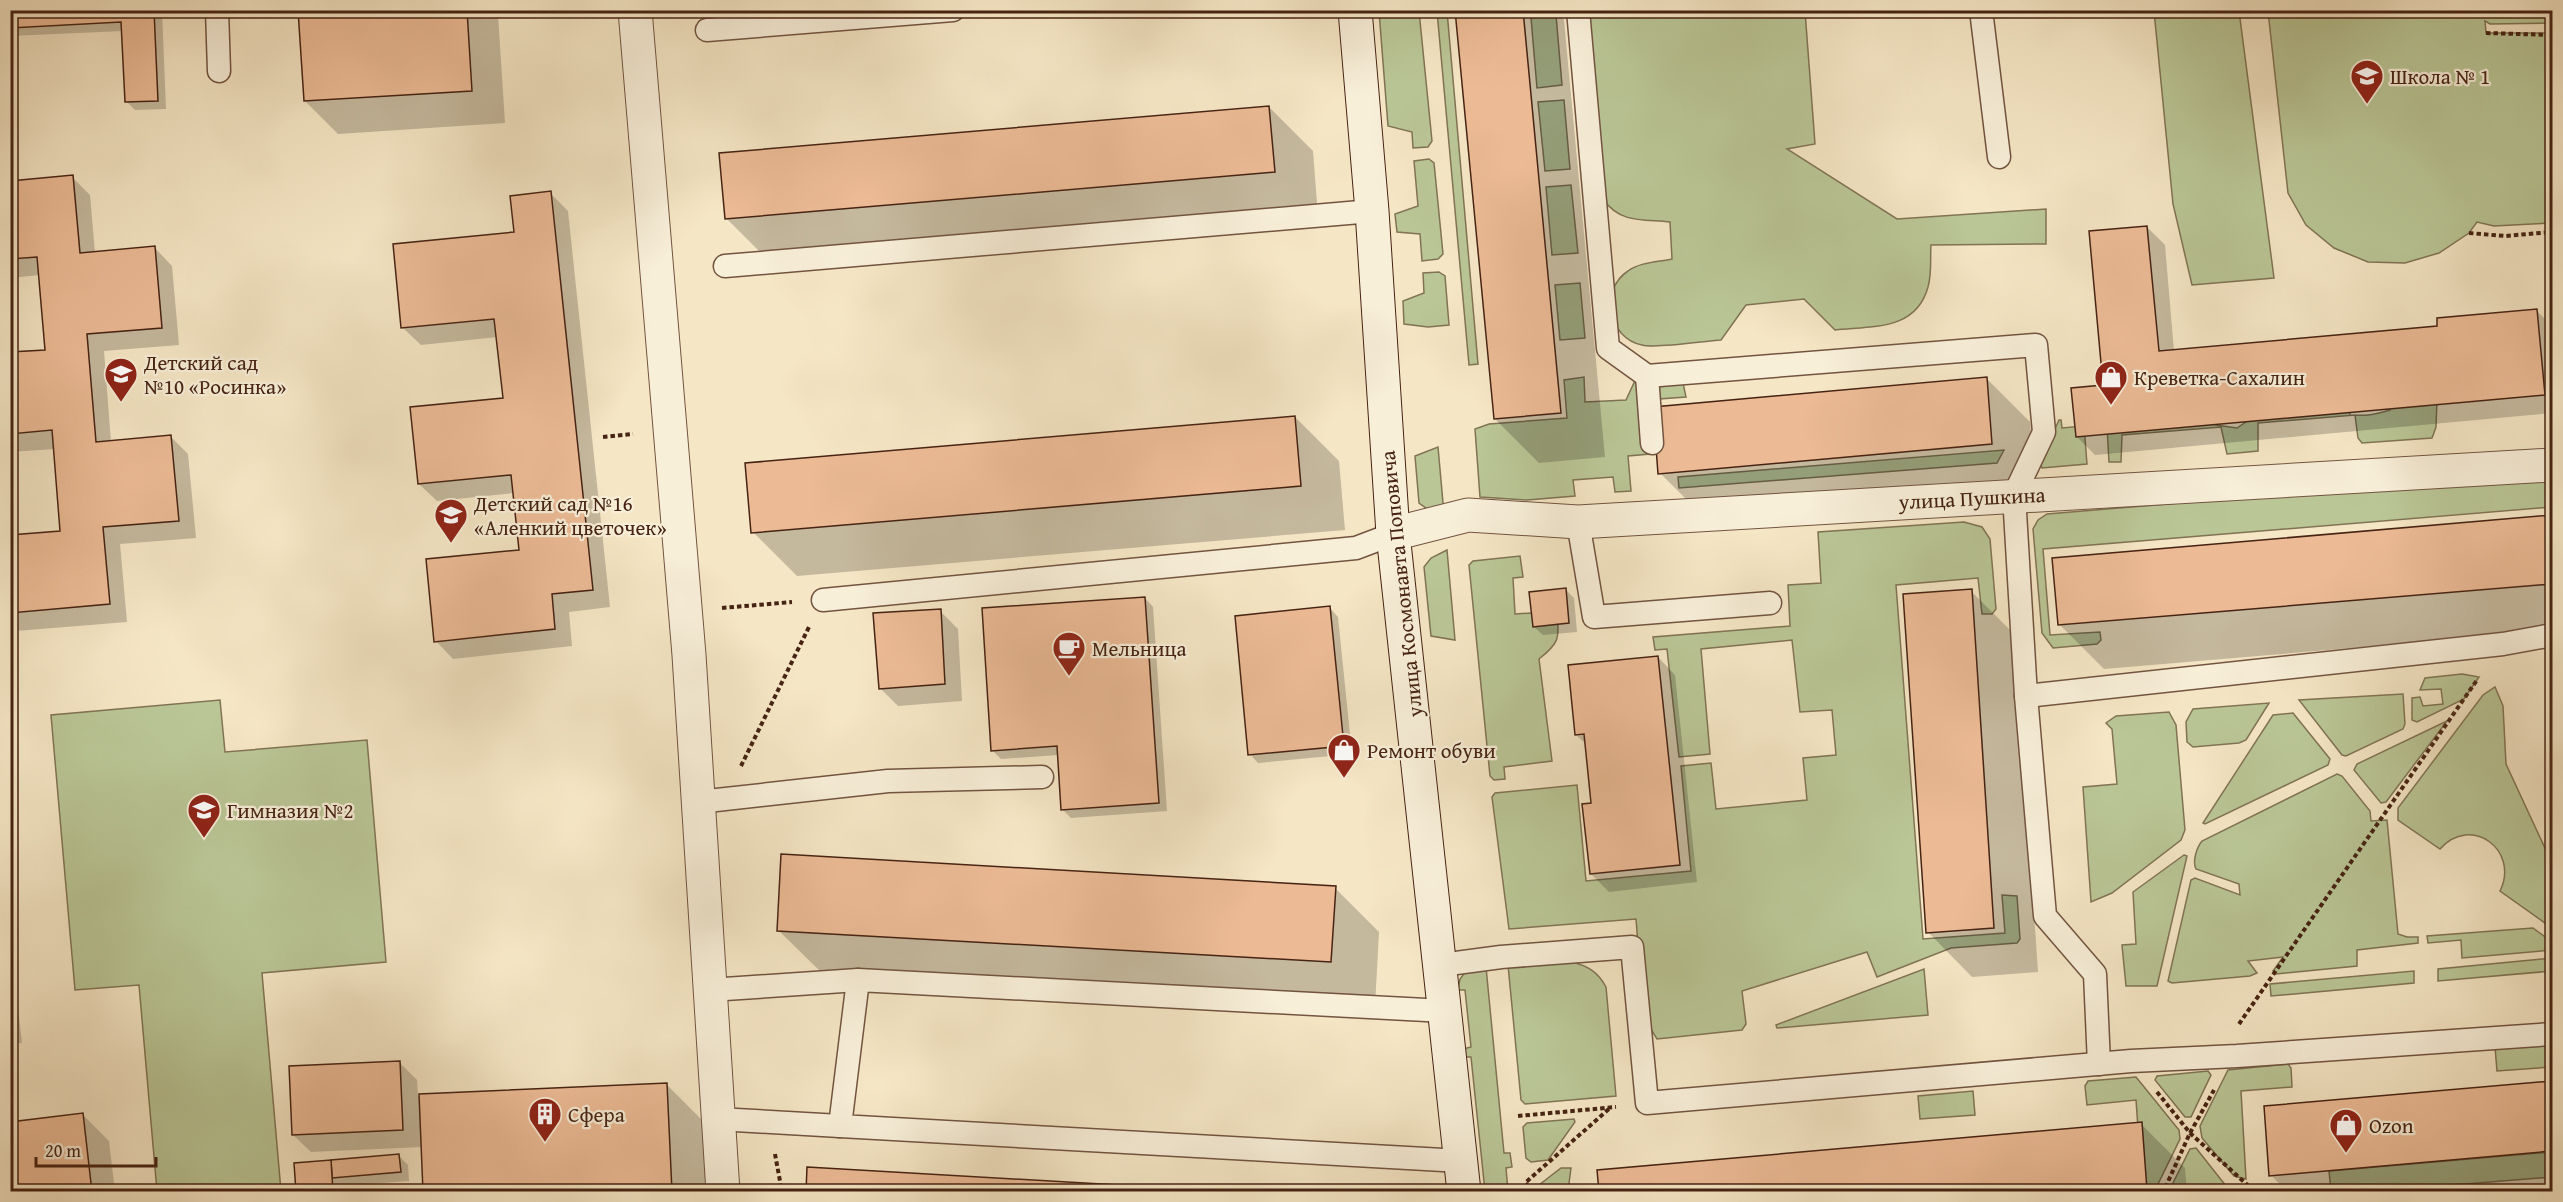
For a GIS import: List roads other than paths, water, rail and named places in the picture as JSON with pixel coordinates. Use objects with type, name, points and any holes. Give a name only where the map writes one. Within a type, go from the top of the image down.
[{"type":"street","points":[[635,10],[685,611],[712,801],[710,990],[723,1191]]},
{"type":"street","name":"улица Космонавта Поповича","points":[[1355,10],[1372,211],[1393,534],[1462,1176]]},
{"type":"street","name":"улица Пушкина","points":[[1393,534],[1468,515],[1578,522],[2553,465]]},
{"type":"lane","points":[[217,10],[219,72]]},
{"type":"lane","points":[[707,30],[953,10]]},
{"type":"lane","points":[[1578,10],[1608,348],[1647,376],[2036,345],[2044,432],[2014,495],[2026,696],[2046,916],[2095,974],[2099,1064]]},
{"type":"lane","points":[[1982,10],[1999,157]]},
{"type":"lane","points":[[725,266],[1372,211]]},
{"type":"lane","points":[[1647,376],[1652,443]]},
{"type":"lane","points":[[1578,522],[1594,616],[1770,603]]},
{"type":"lane","points":[[823,600],[1356,548],[1393,534]]},
{"type":"lane","points":[[2026,696],[2503,644],[2553,636]]},
{"type":"lane","points":[[712,801],[888,781],[1042,777]]},
{"type":"lane","points":[[1441,965],[1501,957],[1632,947],[1647,1103],[2131,1061],[2553,1034]]},
{"type":"lane","points":[[840,1126],[858,980]]},
{"type":"lane","points":[[710,990],[858,980],[1445,1011]]},
{"type":"lane","points":[[718,1119],[840,1126],[1462,1176]]},
{"type":"place","name":"Школа № 1","points":[[2367,105]]},
{"type":"place","name":"Детский сад №10 «Росинка»","points":[[121,403]]},
{"type":"place","name":"Креветка-Сахалин","points":[[2111,406]]},
{"type":"place","name":"Детский сад №16 «Аленкий цветочек»","points":[[451,544]]},
{"type":"place","name":"Мельница","points":[[1069,677]]},
{"type":"place","name":"Ремонт обуви","points":[[1344,779]]},
{"type":"place","name":"Гимназия №2","points":[[204,839]]},
{"type":"place","name":"Сфера","points":[[545,1143]]},
{"type":"place","name":"Ozon","points":[[2346,1154]]}]
